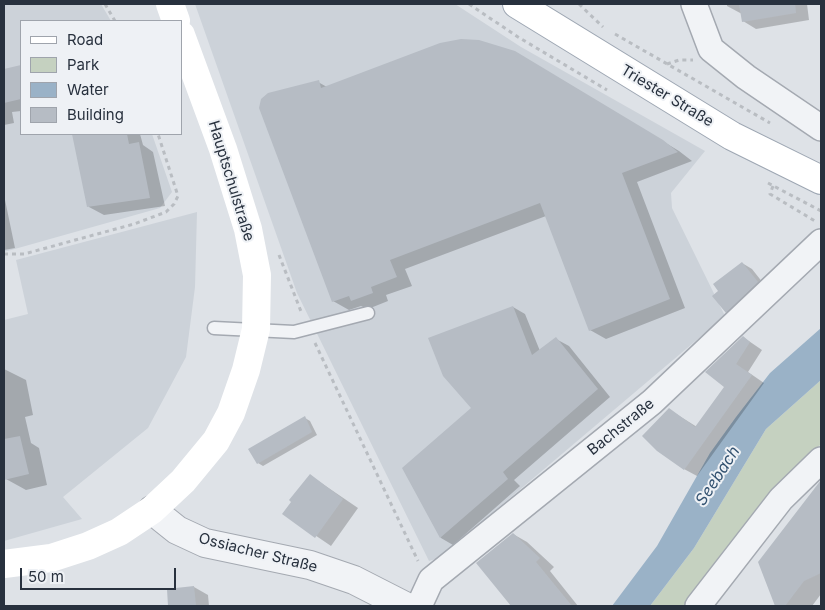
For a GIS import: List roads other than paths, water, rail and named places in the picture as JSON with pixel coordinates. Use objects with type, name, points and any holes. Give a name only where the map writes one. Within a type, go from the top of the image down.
[{"type":"main road","points":[[170,4],[176,20]]},
{"type":"main road","name":"Triester Straße","points":[[517,4],[732,136],[821,180]]},
{"type":"main road","points":[[553,4],[602,56]]},
{"type":"main road","name":"Hauptschulstraße","points":[[152,510],[183,481],[216,441],[225,426],[246,370],[256,329],[257,275],[248,229],[224,149],[182,38]]},
{"type":"main road","points":[[4,564],[51,558],[88,546],[119,532],[152,510]]},
{"type":"street","points":[[694,4],[711,49],[746,77],[821,128]]},
{"type":"street","name":"Bachstraße","points":[[419,606],[431,580],[652,402],[821,242]]},
{"type":"street","points":[[698,606],[781,499],[821,460]]},
{"type":"street","name":"Ossiacher Straße","points":[[152,510],[178,530],[206,543],[310,565],[354,580],[405,606]]},
{"type":"lane","points":[[214,328],[294,332],[368,312]]},
{"type":"water","name":"Seebach","points":[[821,328],[821,380],[766,429],[694,548],[650,606],[612,606],[657,546],[710,453],[736,417],[770,373]]}]
